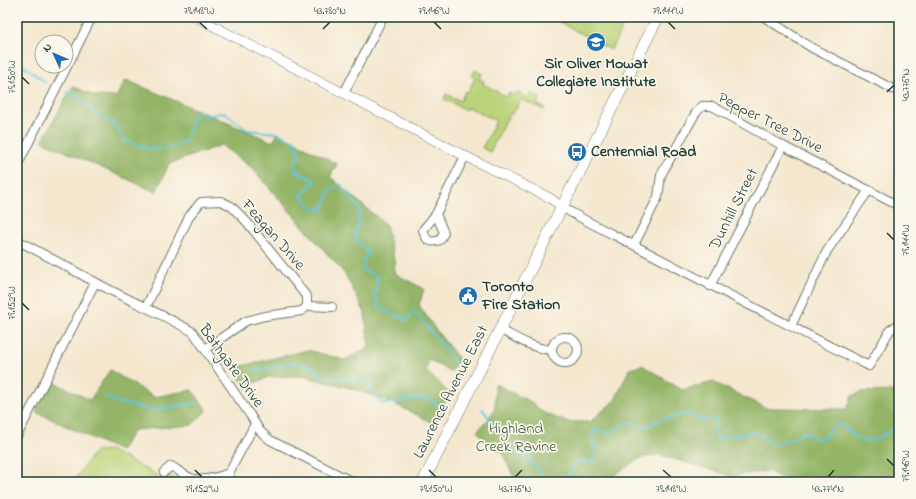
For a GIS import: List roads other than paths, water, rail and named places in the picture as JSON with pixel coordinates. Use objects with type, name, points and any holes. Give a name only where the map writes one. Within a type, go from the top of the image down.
[{"type":"main road","name":"Lawrence Avenue East","points":[[423,482],[658,17]]},
{"type":"street","points":[[17,166],[92,17]]},
{"type":"street","points":[[196,17],[465,156],[550,198],[572,213],[710,286],[869,366],[890,330],[899,324]]},
{"type":"street","points":[[344,93],[384,17]]},
{"type":"street","points":[[764,17],[812,48],[899,92]]},
{"type":"street","name":"Pepper Tree Drive","points":[[634,245],[658,196],[661,176],[695,114],[702,106],[712,106],[783,146],[899,206]]},
{"type":"street","name":"Dunhill Street","points":[[710,286],[783,146]]},
{"type":"street","points":[[436,214],[465,156]]},
{"type":"street","points":[[790,326],[827,251],[869,190]]},
{"type":"street","name":"Feagan Drive","points":[[146,307],[190,215],[201,202],[221,201],[231,206],[246,221],[307,297],[308,306]]},
{"type":"street","name":"Bathgate Drive","points":[[17,240],[95,283],[146,307],[193,332],[260,431],[270,440],[353,482]]},
{"type":"street","points":[[17,436],[95,283]]},
{"type":"street","points":[[205,349],[246,321],[265,316],[302,311],[308,306],[332,307]]},
{"type":"street","points":[[501,330],[531,346],[551,350]]},
{"type":"street","points":[[231,482],[230,473],[255,424]]},
{"type":"street","points":[[164,472],[171,466],[193,478],[206,479],[230,473]]},
{"type":"waterway","points":[[17,62],[45,82]]},
{"type":"waterway","points":[[67,92],[77,97],[100,116],[113,122],[123,138],[133,144],[152,149],[171,148],[186,140],[194,115],[199,112],[208,116],[224,112],[247,130],[276,133],[295,141],[300,156],[294,163],[296,171],[315,181],[301,196],[313,208],[323,210],[329,191],[340,184],[360,210],[357,229],[354,233],[359,243],[368,252],[363,263],[363,270],[378,277],[375,295],[379,307],[406,320],[413,312],[421,319],[455,363]]},
{"type":"waterway","points":[[253,371],[295,363],[311,366],[327,378],[360,379],[369,384],[373,395],[383,404],[422,398],[431,400],[440,407]]},
{"type":"waterway","points":[[105,396],[117,402],[151,410],[197,403]]},
{"type":"waterway","points":[[482,409],[491,420],[508,447],[519,455],[526,455],[540,472],[541,482]]},
{"type":"waterway","points":[[565,482],[578,460],[592,462],[597,453],[592,438],[594,430],[610,433],[628,422],[646,427],[658,421],[690,414],[697,419],[716,420],[715,437],[724,438],[750,432],[758,434],[773,444],[791,439],[806,432],[817,439],[824,437],[832,428],[839,424],[862,441],[877,439],[899,425]]},
{"type":"place","name":"Sir Oliver Mowat Collegiate Institute","points":[[596,42]]},
{"type":"place","name":"Centennial Road","points":[[577,152]]},
{"type":"place","name":"Toronto Fire Station","points":[[468,296]]},
{"type":"park label","name":"Highland Creek Ravine","points":[[516,438]]}]
